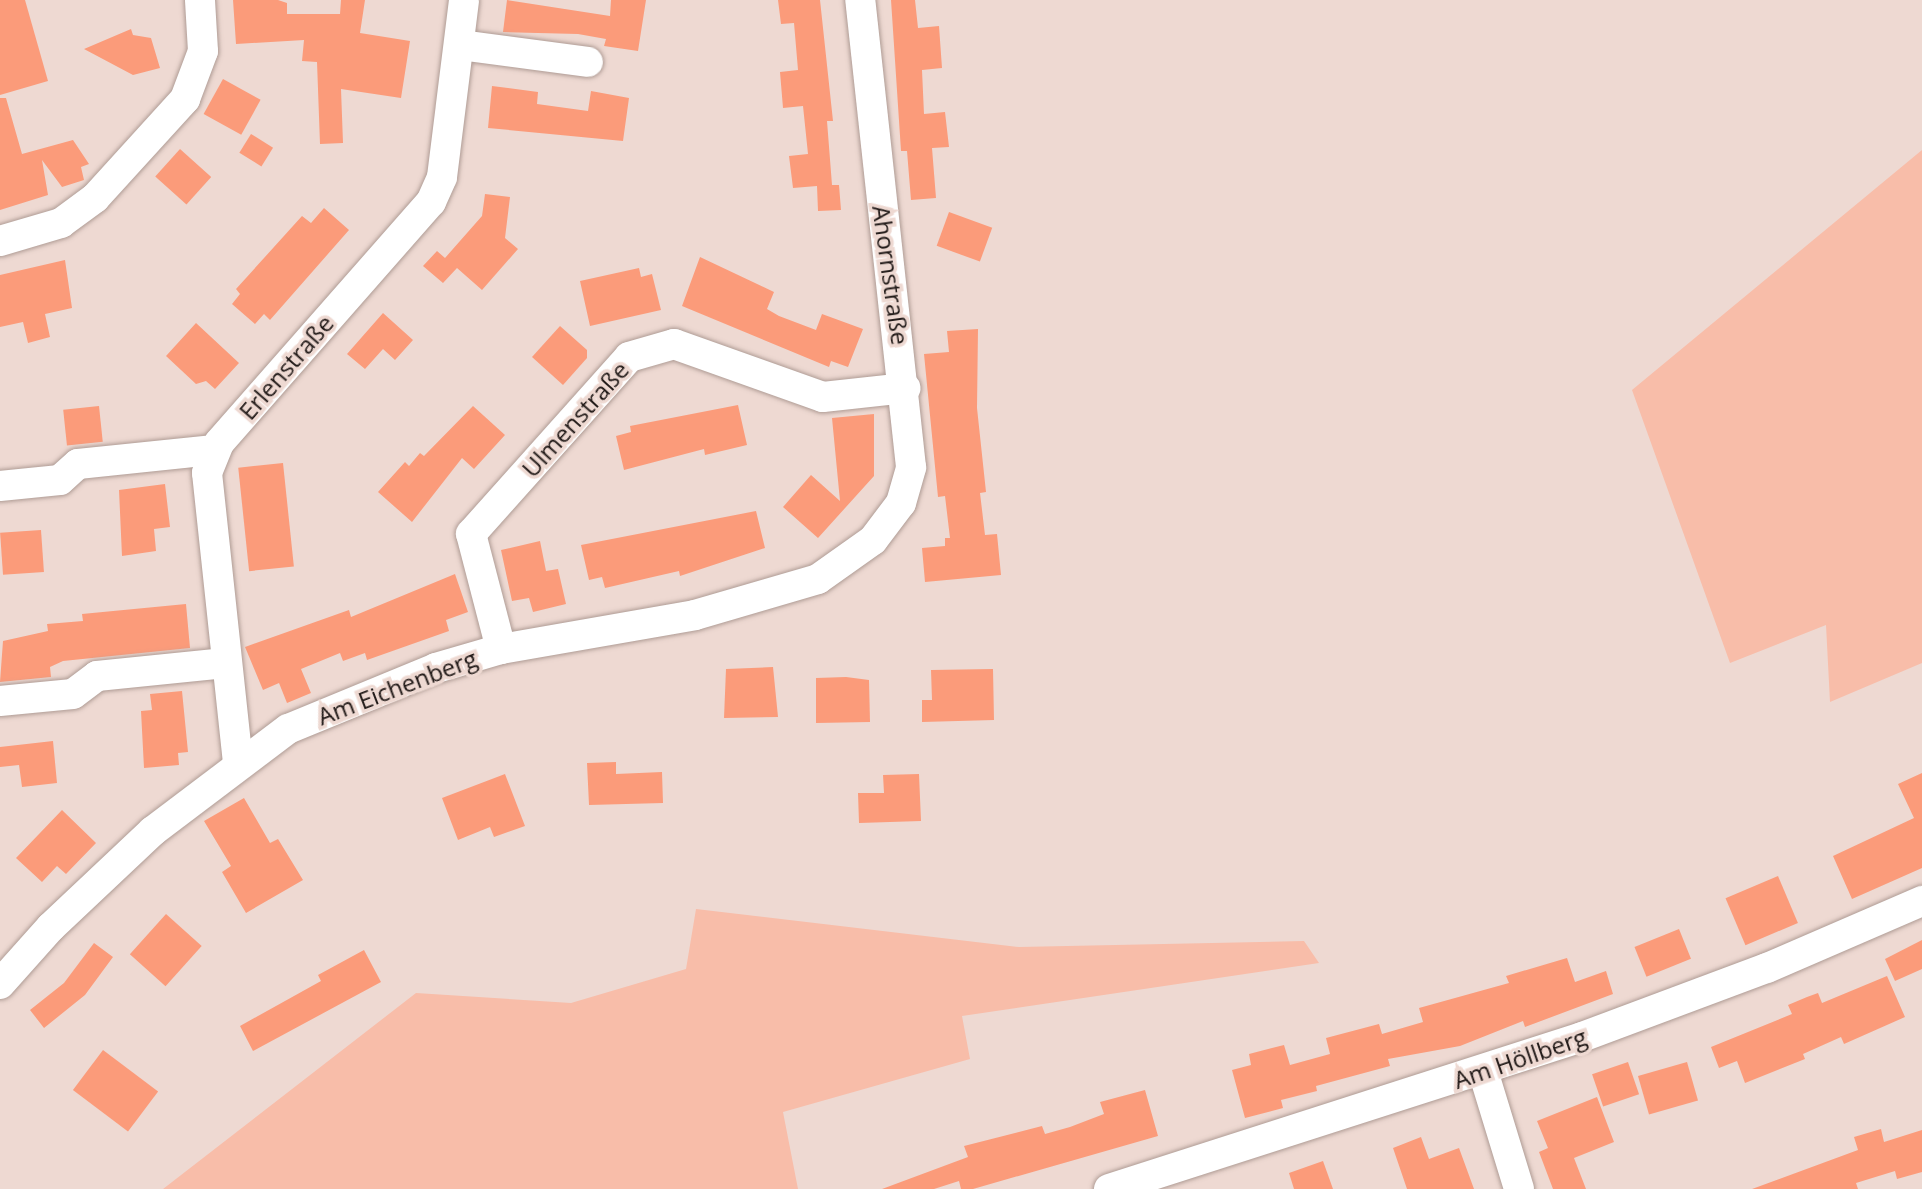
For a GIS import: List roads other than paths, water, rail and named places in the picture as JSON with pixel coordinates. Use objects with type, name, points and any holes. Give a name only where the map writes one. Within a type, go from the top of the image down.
[{"type":"street","points":[[0,241],[61,223],[95,198],[147,145],[195,79],[205,32],[200,0]]},
{"type":"street","name":"Erlenstraße","points":[[214,450],[431,202],[442,177],[461,45],[464,0]]},
{"type":"street","name":"Ahornstraße","points":[[860,0],[906,388],[911,467],[901,503],[873,540]]},
{"type":"street","points":[[461,45],[588,62]]},
{"type":"street","name":"Ulmenstraße","points":[[501,649],[471,534],[629,357],[674,344],[823,397],[906,388]]},
{"type":"street","points":[[0,486],[60,480],[78,464],[214,450],[207,473],[238,763]]},
{"type":"street","name":"Am Eichenberg","points":[[0,984],[51,927],[153,831],[238,763],[288,729],[436,668],[501,649],[695,615],[818,579],[873,540]]},
{"type":"street","points":[[0,701],[73,694],[97,676],[225,663]]},
{"type":"street","name":"Am Höllberg","points":[[1109,1189],[1483,1071],[1767,968],[1922,901]]},
{"type":"street","points":[[1483,1071],[1519,1189]]}]
